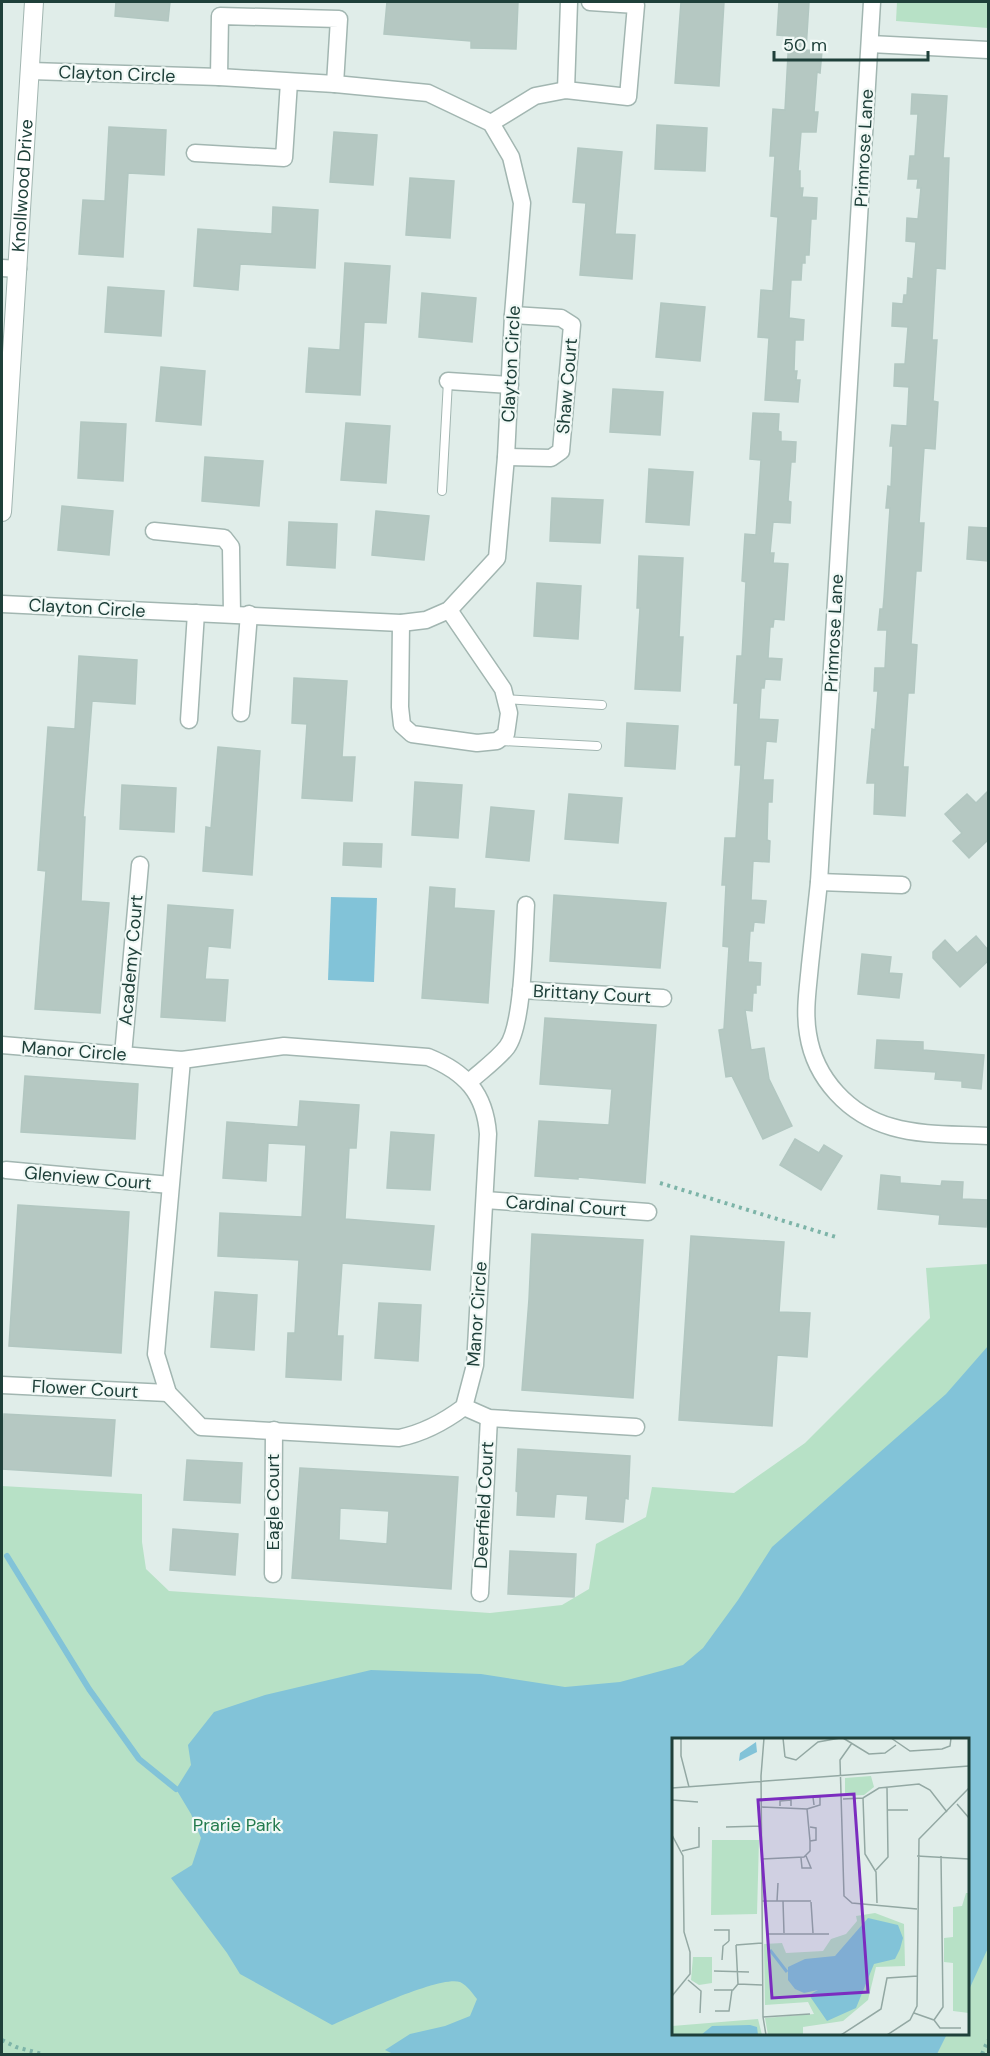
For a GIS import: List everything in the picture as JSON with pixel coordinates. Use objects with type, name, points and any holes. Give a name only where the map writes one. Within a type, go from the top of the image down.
[{"type":"street","name":"Knollwood Drive","points":[[2,512],[10,268],[31,71],[34,2]]},
{"type":"street","points":[[566,90],[569,2]]},
{"type":"street","points":[[491,123],[535,96],[566,90],[628,96],[636,5],[590,2]]},
{"type":"street","name":"Primrose Lane","points":[[872,2],[819,882],[806,1021],[812,1052],[828,1084],[841,1099],[860,1113],[893,1128],[988,1136]]},
{"type":"street","points":[[219,77],[220,16],[339,19],[335,84]]},
{"type":"street","points":[[870,44],[988,50]]},
{"type":"street","name":"Clayton Circle","points":[[2,604],[401,623],[426,620],[449,610],[497,558],[506,457],[513,315],[522,203],[511,157],[491,123],[428,93],[335,84],[219,77],[31,71]]},
{"type":"street","points":[[195,153],[284,158],[289,82]]},
{"type":"street","name":"Shaw Court","points":[[506,457],[551,458],[561,450],[572,325],[561,318],[513,315]]},
{"type":"street","points":[[448,381],[510,385]]},
{"type":"street","points":[[153,531],[224,538],[231,547],[241,614],[241,713]]},
{"type":"street","points":[[401,623],[400,708],[402,725],[412,734],[477,743],[497,741],[506,734],[509,713],[502,689],[449,610]]},
{"type":"street","points":[[189,720],[196,613]]},
{"type":"street","name":"Academy Court","points":[[123,1055],[140,865]]},
{"type":"street","points":[[819,882],[902,885]]},
{"type":"street","points":[[469,1082],[506,1048],[513,1035],[520,990],[526,905]]},
{"type":"street","name":"Brittany Court","points":[[520,990],[663,998]]},
{"type":"street","name":"Manor Circle","points":[[2,1045],[182,1060],[284,1046],[406,1054],[428,1057],[449,1066],[469,1082],[487,1116],[488,1134],[475,1365],[464,1407]]},
{"type":"street","points":[[182,1060],[156,1354],[168,1393],[201,1427],[399,1438],[414,1435],[434,1426],[464,1407],[489,1418],[636,1427]]},
{"type":"street","name":"Glenview Court","points":[[6,1170],[170,1185]]},
{"type":"street","name":"Cardinal Court","points":[[485,1200],[648,1212]]},
{"type":"street","name":"Flower Court","points":[[2,1384],[168,1393]]},
{"type":"street","name":"Deerfield Court","points":[[480,1593],[489,1418]]},
{"type":"street","name":"Eagle Court","points":[[273,1574],[274,1430]]},
{"type":"lane","points":[[442,491],[448,381]]},
{"type":"lane","points":[[505,699],[602,705]]},
{"type":"lane","points":[[497,741],[597,746]]},
{"type":"path","points":[[660,1183],[836,1237]]},
{"type":"path","points":[[2,2040],[42,2055]]},
{"type":"path","points":[[982,2055],[988,2040]]},
{"type":"green space","points":[[897,2],[988,2],[988,28],[896,21]]},
{"type":"green space","name":"Prarie Park","points":[[988,1264],[988,2054],[2,2054],[2,1486],[142,1494],[142,1542],[146,1569],[169,1591],[490,1613],[562,1605],[589,1589],[596,1544],[646,1517],[652,1487],[734,1493],[805,1443],[930,1318],[926,1268]]},
{"type":"water","points":[[331,897],[377,898],[374,982],[328,980]]},
{"type":"water","points":[[988,1346],[988,1948],[969,1990],[969,1738],[672,1738],[672,2035],[946,2035],[937,2054],[393,2054],[385,2050],[410,2034],[445,2026],[470,2016],[477,1999],[463,1983],[450,1981],[417,1990],[332,2025],[240,1974],[171,1878],[192,1865],[201,1838],[191,1814],[176,1789],[191,1765],[188,1745],[214,1712],[265,1695],[371,1670],[481,1674],[565,1687],[620,1682],[683,1665],[703,1648],[738,1600],[772,1547],[946,1394]]},
{"type":"building","points":[[116,2],[170,2],[168,21],[115,16]]},
{"type":"building","points":[[387,2],[518,2],[516,49],[471,48],[471,41],[384,34]]},
{"type":"building","points":[[681,2],[724,2],[719,86],[675,83]]},
{"type":"building","points":[[779,2],[809,2],[806,50],[822,51],[820,73],[817,72],[814,112],[818,112],[816,132],[801,132],[798,171],[800,171],[800,188],[803,188],[802,197],[817,198],[816,219],[811,219],[809,255],[805,255],[805,263],[802,263],[801,280],[791,280],[789,318],[804,320],[803,340],[795,340],[794,371],[797,371],[796,380],[800,380],[798,402],[765,400],[769,338],[758,337],[761,290],[773,291],[778,217],[771,216],[775,156],[770,156],[773,109],[785,110],[789,36],[777,35]]},
{"type":"building","points":[[912,94],[947,96],[943,158],[949,158],[945,269],[936,268],[932,340],[937,340],[933,401],[938,402],[935,449],[924,448],[919,523],[924,523],[921,571],[916,571],[911,644],[917,645],[914,693],[908,693],[903,767],[908,767],[905,816],[874,814],[875,783],[867,783],[878,691],[874,691],[875,668],[885,668],[887,630],[878,630],[880,609],[883,609],[884,598],[890,508],[886,508],[888,486],[891,487],[892,425],[907,426],[909,387],[894,386],[895,364],[905,364],[908,327],[892,326],[893,303],[903,304],[904,295],[907,295],[908,278],[913,279],[916,242],[906,241],[907,218],[918,219],[921,188],[917,188],[918,179],[908,179],[910,156],[915,156],[918,114],[911,114]]},
{"type":"building","points":[[657,125],[707,128],[705,171],[655,169]]},
{"type":"building","points":[[109,127],[166,130],[164,175],[128,173],[123,257],[79,254],[83,200],[105,201]]},
{"type":"building","points":[[334,132],[377,135],[373,185],[330,182]]},
{"type":"building","points":[[578,148],[622,152],[615,234],[635,235],[632,279],[580,275],[586,203],[573,202]]},
{"type":"building","points":[[410,178],[454,181],[450,238],[406,235]]},
{"type":"building","points":[[273,207],[318,210],[315,268],[240,264],[238,290],[194,286],[198,229],[272,234]]},
{"type":"building","points":[[345,263],[390,266],[386,323],[364,322],[360,395],[306,392],[309,348],[340,350]]},
{"type":"building","points":[[108,287],[164,291],[161,336],[105,332]]},
{"type":"building","points":[[422,293],[476,298],[472,342],[419,337]]},
{"type":"building","points":[[661,303],[705,307],[700,361],[656,357]]},
{"type":"building","points":[[161,367],[205,371],[201,425],[156,421]]},
{"type":"building","points":[[613,389],[663,392],[660,435],[610,432]]},
{"type":"building","points":[[753,413],[779,414],[778,431],[781,432],[781,441],[796,442],[795,462],[791,462],[788,501],[791,502],[790,523],[773,522],[770,553],[774,553],[773,563],[788,564],[784,620],[774,619],[773,627],[770,627],[768,658],[782,659],[780,680],[765,679],[764,688],[761,688],[759,719],[778,720],[776,742],[766,741],[763,780],[773,780],[772,802],[768,802],[769,862],[753,861],[751,900],[766,901],[764,923],[754,922],[753,931],[750,931],[748,962],[761,963],[760,985],[756,985],[756,993],[753,993],[752,1011],[745,1010],[751,1050],[764,1048],[769,1079],[792,1126],[763,1139],[732,1076],[726,1077],[719,1030],[724,1029],[729,947],[723,946],[726,885],[722,885],[725,838],[736,838],[741,765],[735,765],[738,703],[734,703],[737,656],[742,656],[746,582],[742,581],[745,534],[756,535],[761,460],[750,459]]},
{"type":"building","points":[[81,422],[126,424],[123,481],[78,478]]},
{"type":"building","points":[[346,423],[390,426],[386,483],[341,480]]},
{"type":"building","points":[[205,457],[263,461],[259,506],[202,501]]},
{"type":"building","points":[[649,469],[693,472],[689,525],[646,522]]},
{"type":"building","points":[[552,498],[603,500],[600,543],[550,541]]},
{"type":"building","points":[[62,506],[113,511],[109,555],[58,550]]},
{"type":"building","points":[[376,511],[429,516],[424,560],[372,555]]},
{"type":"building","points":[[289,522],[337,524],[335,568],[287,565]]},
{"type":"building","points":[[969,527],[988,528],[988,561],[967,559]]},
{"type":"building","points":[[639,556],[683,558],[679,637],[683,637],[680,691],[635,689],[640,608],[637,608]]},
{"type":"building","points":[[537,583],[581,586],[578,639],[534,636]]},
{"type":"building","points":[[79,656],[137,660],[135,704],[92,701],[83,817],[85,817],[81,901],[109,903],[100,1013],[35,1009],[46,871],[38,870],[48,727],[75,729]]},
{"type":"building","points":[[294,678],[347,681],[342,757],[355,757],[352,801],[302,798],[307,724],[292,723]]},
{"type":"building","points":[[627,723],[678,726],[675,769],[625,766]]},
{"type":"building","points":[[218,747],[260,751],[252,875],[203,871],[206,827],[211,828]]},
{"type":"building","points":[[415,782],[462,785],[458,838],[412,835]]},
{"type":"building","points":[[122,785],[176,788],[174,832],[120,829]]},
{"type":"building","points":[[988,791],[988,840],[969,858],[953,841],[962,833],[945,814],[967,794],[976,803]]},
{"type":"building","points":[[569,794],[622,798],[618,843],[565,839]]},
{"type":"building","points":[[491,807],[534,811],[529,861],[486,857]]},
{"type":"building","points":[[344,843],[382,844],[381,867],[343,865]]},
{"type":"building","points":[[430,887],[455,889],[454,908],[494,911],[488,1003],[422,998]]},
{"type":"building","points":[[554,895],[666,903],[660,968],[550,961]]},
{"type":"building","points":[[168,905],[233,910],[230,948],[208,946],[205,979],[228,980],[225,1021],[161,1017]]},
{"type":"building","points":[[976,936],[988,950],[988,961],[960,987],[933,958],[933,952],[945,940],[957,953]]},
{"type":"building","points":[[862,954],[891,957],[889,973],[902,974],[899,998],[858,994]]},
{"type":"building","points":[[545,1018],[656,1025],[645,1183],[535,1176],[539,1121],[609,1125],[612,1089],[540,1084]]},
{"type":"building","points":[[877,1040],[923,1042],[923,1050],[984,1055],[981,1089],[962,1087],[962,1081],[935,1079],[936,1072],[875,1068]]},
{"type":"building","points":[[25,1076],[138,1084],[135,1139],[21,1132]]},
{"type":"building","points":[[300,1101],[359,1105],[356,1148],[349,1148],[345,1219],[434,1226],[430,1270],[342,1263],[337,1336],[343,1336],[341,1380],[286,1377],[288,1333],[295,1333],[299,1260],[218,1256],[220,1213],[302,1217],[306,1145],[268,1143],[266,1181],[223,1178],[227,1122],[298,1127]]},
{"type":"building","points":[[391,1132],[434,1135],[430,1190],[387,1188]]},
{"type":"building","points":[[795,1139],[819,1153],[824,1145],[842,1156],[821,1190],[780,1165]]},
{"type":"building","points":[[881,1175],[900,1177],[900,1183],[941,1186],[942,1181],[963,1182],[962,1199],[988,1200],[986,1227],[939,1224],[940,1215],[878,1209]]},
{"type":"building","points":[[18,1205],[129,1212],[121,1353],[9,1346]]},
{"type":"building","points":[[532,1234],[643,1240],[633,1398],[522,1390]]},
{"type":"building","points":[[691,1236],[784,1242],[779,1312],[810,1313],[807,1357],[777,1355],[772,1426],[679,1420]]},
{"type":"building","points":[[215,1292],[257,1295],[254,1350],[211,1347]]},
{"type":"building","points":[[379,1303],[421,1305],[418,1361],[375,1358]]},
{"type":"building","points":[[4,1414],[115,1420],[111,1476],[2,1469]]},
{"type":"building","points":[[518,1449],[630,1456],[628,1499],[625,1498],[623,1522],[586,1519],[588,1496],[556,1494],[554,1517],[517,1515]]},
{"type":"building","points":[[187,1460],[242,1463],[240,1503],[184,1500]]},
{"type":"building","points":[[300,1468],[458,1477],[451,1589],[292,1578]],"holes":[[[340,1508],[389,1511],[387,1544],[339,1540]]]},
{"type":"building","points":[[173,1529],[238,1534],[235,1575],[170,1570]]},
{"type":"building","points":[[510,1551],[576,1554],[574,1597],[508,1594]]},
{"type":"waterway","points":[[7,1556],[89,1689],[139,1759],[176,1789]]}]
